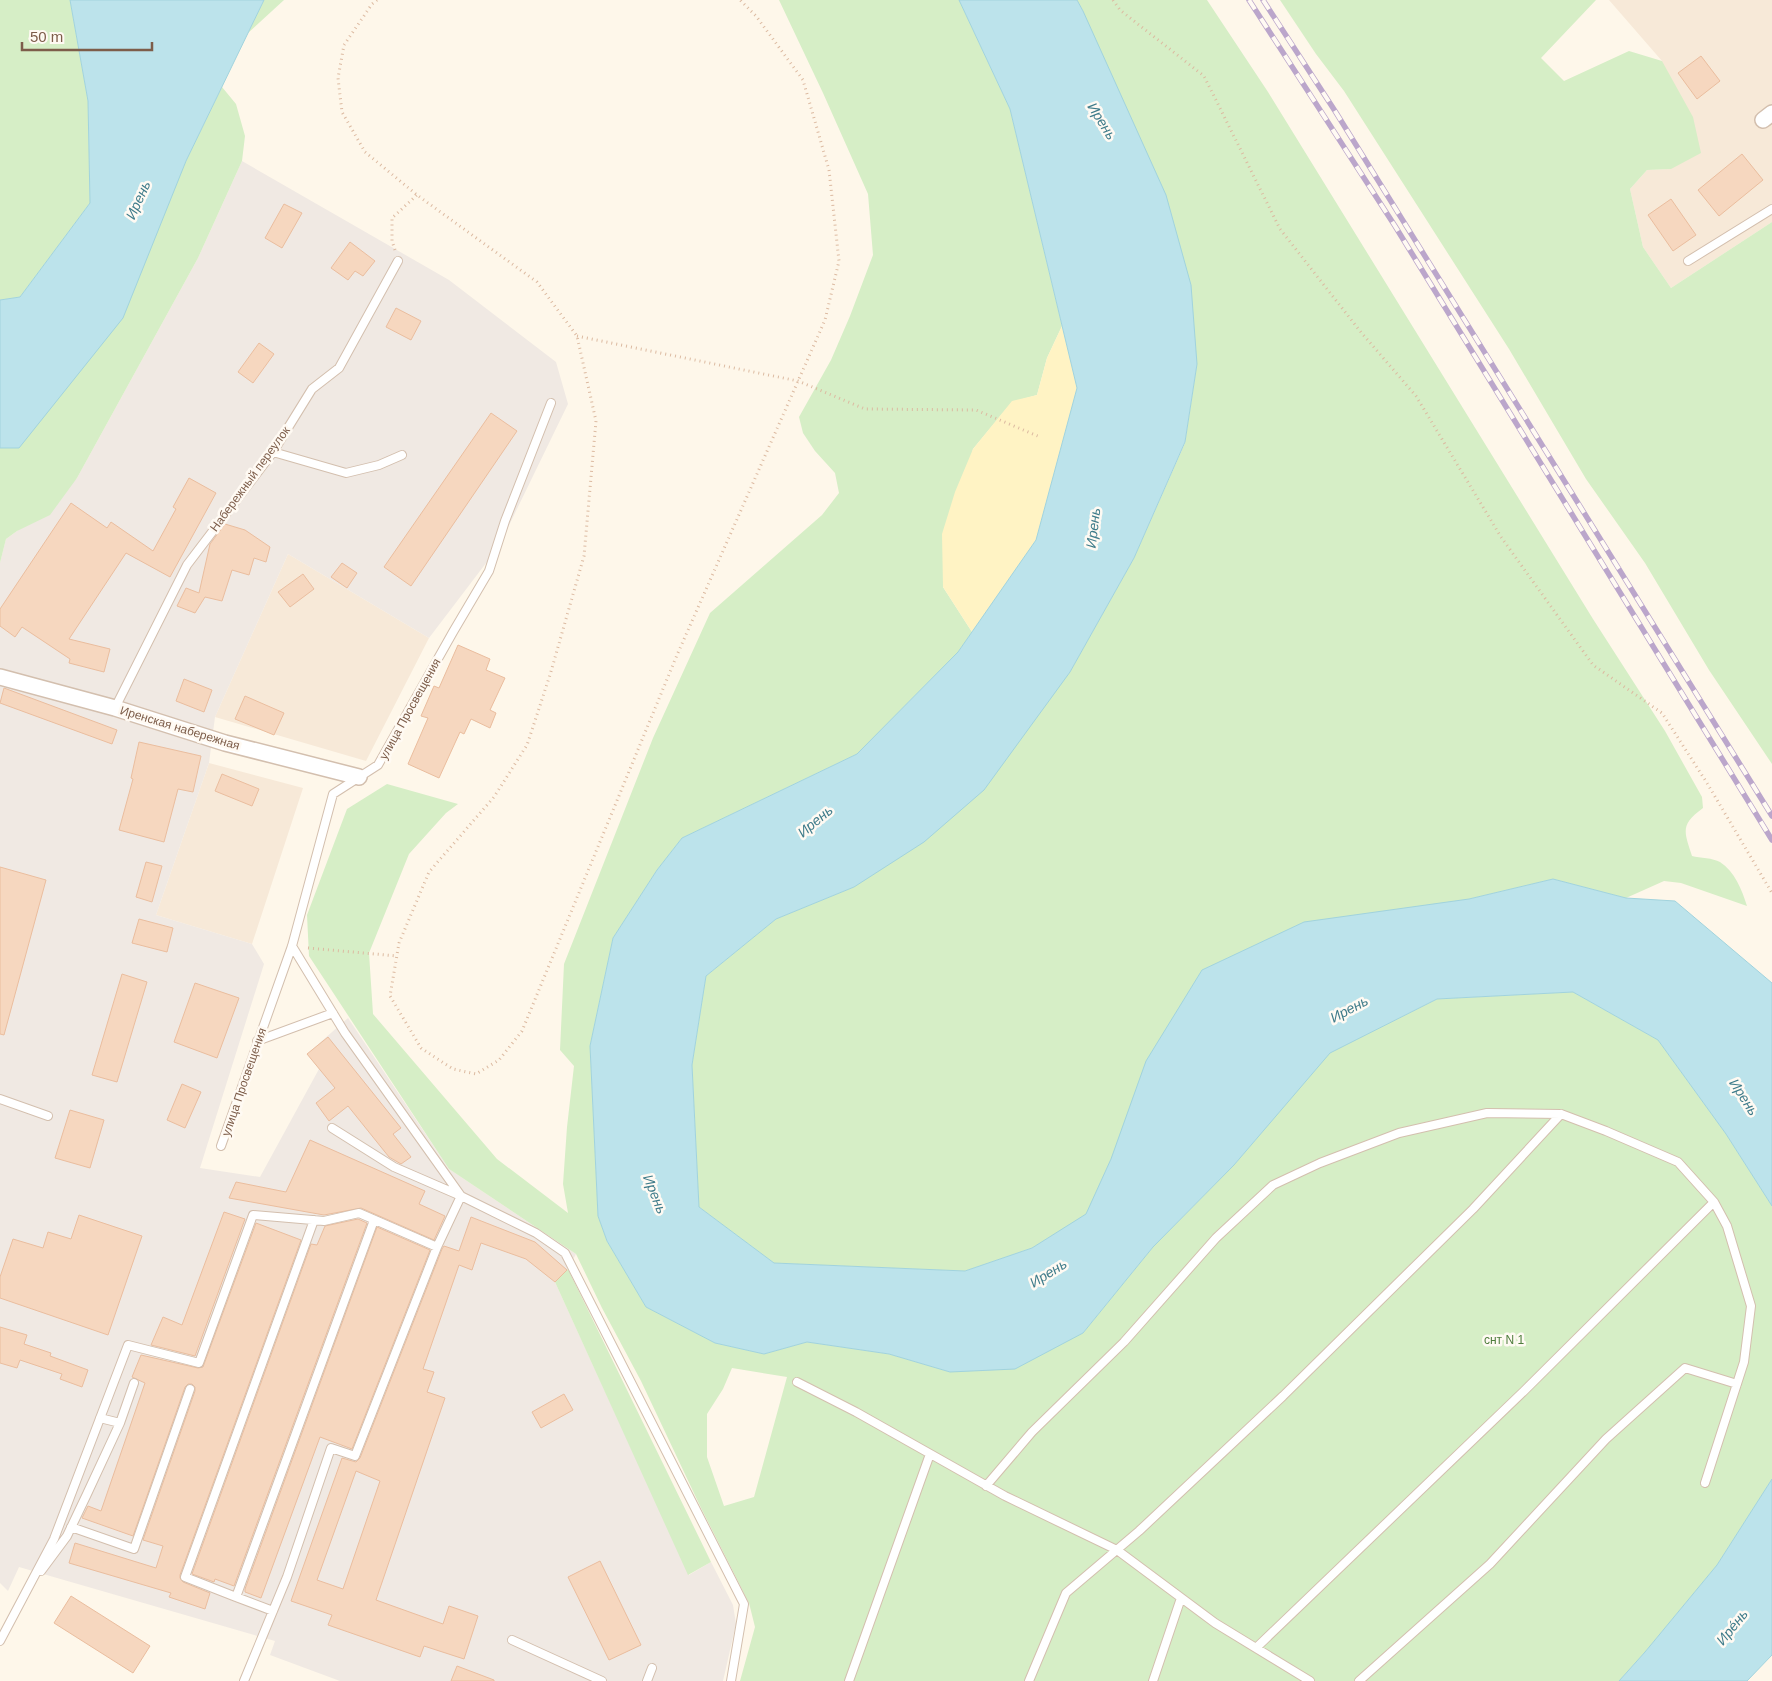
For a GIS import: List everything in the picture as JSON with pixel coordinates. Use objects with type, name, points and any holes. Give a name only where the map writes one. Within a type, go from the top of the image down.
[{"type":"street","name":"Иренская набережная","points":[[0,677],[115,708],[226,743],[359,777]]},
{"type":"lane","points":[[1688,261],[1772,209]]},
{"type":"lane","name":"Набережный переулок","points":[[115,708],[187,565],[273,452],[312,389],[338,368],[398,260]]},
{"type":"lane","name":"улица Просвещения","points":[[221,1146],[292,946],[333,794],[378,765],[489,572],[505,521],[551,403]]},
{"type":"lane","points":[[273,452],[346,473],[379,464],[402,455]]},
{"type":"lane","points":[[292,946],[366,1062],[462,1196]]},
{"type":"lane","points":[[257,1041],[333,1013]]},
{"type":"lane","points":[[0,1099],[48,1116]]},
{"type":"lane","points":[[986,1486],[1032,1432],[1124,1342],[1216,1238],[1273,1185],[1320,1163],[1399,1133],[1487,1113],[1561,1114],[1606,1131],[1678,1162],[1714,1202],[1727,1226],[1751,1306],[1744,1362],[1705,1483]]},
{"type":"lane","points":[[1028,1681],[1066,1593],[1117,1550],[1283,1396],[1473,1209],[1561,1114]]},
{"type":"lane","points":[[332,1128],[394,1167],[462,1196],[536,1233],[565,1252],[744,1604],[731,1681]]},
{"type":"lane","points":[[244,1681],[287,1577],[331,1448],[355,1456],[437,1247],[462,1196]]},
{"type":"lane","points":[[1256,1648],[1524,1391],[1714,1202]]},
{"type":"lane","points":[[0,1640],[54,1539],[128,1345],[199,1363],[253,1215],[324,1221],[359,1213],[437,1247]]},
{"type":"lane","points":[[273,1611],[185,1577],[314,1220]]},
{"type":"lane","points":[[236,1597],[374,1220]]},
{"type":"lane","points":[[1359,1681],[1490,1564],[1606,1439],[1685,1368],[1737,1384]]},
{"type":"lane","points":[[796,1382],[856,1412],[986,1486],[1117,1550],[1216,1623],[1310,1681]]},
{"type":"lane","points":[[23,1597],[71,1527],[120,1423],[134,1383]]},
{"type":"lane","points":[[71,1527],[134,1549],[190,1389]]},
{"type":"lane","points":[[100,1418],[120,1423]]},
{"type":"lane","points":[[849,1681],[930,1454]]},
{"type":"lane","points":[[72,1490],[87,1494]]},
{"type":"lane","points":[[1153,1681],[1181,1598]]},
{"type":"lane","points":[[512,1640],[602,1681]]},
{"type":"lane","points":[[647,1681],[652,1668]]},
{"type":"path","points":[[377,0],[372,4],[344,46],[338,78],[342,112],[364,152],[417,195],[537,282],[577,336],[596,421],[584,556],[550,675],[526,745],[494,797],[429,872],[399,943],[396,956],[390,996],[421,1048],[453,1069],[476,1074],[499,1060],[522,1031],[677,655],[825,320],[839,261],[829,170],[803,80],[756,16],[740,0]]},
{"type":"path","points":[[1113,0],[1120,10],[1204,76],[1280,230],[1360,331],[1416,396],[1500,537],[1592,665],[1662,714],[1707,783],[1772,893]]},
{"type":"path","points":[[398,260],[392,241],[392,218],[417,195]]},
{"type":"path","points":[[577,336],[798,381],[865,409],[976,410],[1040,437]]},
{"type":"path","points":[[292,946],[396,956]]},
{"type":"shaded area","points":[[1609,0],[1772,0],[1772,105],[1755,118],[1763,128],[1772,121],[1772,222],[1671,288],[1643,247],[1630,189],[1647,170],[1671,169],[1662,61]]},
{"type":"shaded area","points":[[242,161],[449,280],[556,362],[568,404],[499,546],[429,638],[288,554],[215,717],[209,763],[156,915],[252,944],[264,964],[200,1168],[260,1177],[319,1069],[307,1054],[348,1018],[449,1169],[576,1254],[568,1269],[555,1282],[689,1575],[711,1562],[733,1605],[736,1624],[723,1681],[340,1681],[270,1655],[275,1641],[19,1567],[8,1591],[0,1583],[0,563],[6,539],[77,478],[198,258]]},
{"type":"shaded area","points":[[288,554],[429,638],[366,761],[215,717]]},
{"type":"shaded area","points":[[209,763],[303,788],[252,944],[156,915]]},
{"type":"green space","points":[[0,0],[70,0],[88,101],[90,203],[20,297],[0,300]]},
{"type":"green space","points":[[264,0],[284,0],[248,33]]},
{"type":"green space","name":"снт N 1","points":[[779,0],[959,0],[1010,109],[1062,326],[1047,358],[1037,395],[1012,402],[973,449],[943,587],[972,632],[958,652],[857,754],[682,838],[657,870],[613,938],[590,1046],[598,1216],[607,1241],[646,1307],[715,1343],[764,1354],[807,1342],[889,1354],[950,1372],[1083,1333],[1153,1247],[1234,1165],[1329,1053],[1437,999],[1573,992],[1658,1040],[1726,1134],[1772,1206],[1772,1479],[1717,1565],[1619,1681],[740,1681],[755,1627],[749,1603],[701,1508],[641,1381],[576,1254],[449,1169],[309,956],[307,915],[347,809],[387,784],[458,804],[446,813],[409,854],[369,953],[373,1014],[497,1159],[568,1213],[563,1184],[574,1066],[560,1050],[564,964],[653,738],[710,613],[822,515],[839,493],[835,473],[815,451],[803,433],[799,417],[831,360],[873,255],[868,194]],"holes":[[[732,1368],[787,1377],[754,1497],[724,1506],[707,1457],[707,1414],[723,1389]]]},
{"type":"green space","points":[[1077,0],[1207,0],[1268,92],[1593,619],[1665,731],[1702,797],[1703,808],[1690,819],[1686,829],[1692,856],[1714,860],[1725,866],[1737,882],[1747,906],[1681,883],[1664,881],[1626,898],[1553,879],[1469,899],[1111,1159],[1086,1215],[1032,1248],[965,1271],[774,1263],[699,1207],[692,1065],[706,976],[776,919],[854,887],[1070,672],[1134,558],[1185,443],[1197,364],[1083,11]]},
{"type":"green space","points":[[1280,0],[1596,0],[1541,58],[1564,81],[1629,51],[1662,61],[1693,117],[1701,153],[1671,169],[1647,170],[1630,189],[1643,247],[1671,288],[1772,222],[1772,764],[1709,670],[1645,563],[1586,479],[1509,349],[1344,91],[1316,54]]},
{"type":"green space","points":[[222,87],[236,104],[245,136],[242,161],[198,258],[77,478],[50,515],[17,531],[6,539],[0,563],[0,448],[19,448],[186,161]]},
{"type":"green space","points":[[568,1269],[711,1562],[688,1575],[555,1282]]},
{"type":"sand","points":[[1062,326],[1077,388],[1036,540],[972,632],[943,587],[942,534],[955,492],[973,449],[1012,401],[1037,395],[1047,358]]},
{"type":"water","name":"Ирень","points":[[70,0],[264,0],[186,161],[123,318],[19,448],[0,448],[0,300],[20,297],[90,203],[88,101]]},
{"type":"water","name":"Ирень","points":[[959,0],[1077,0],[1083,11],[1166,195],[1191,285],[1197,364],[1185,442],[1134,558],[1070,672],[984,790],[924,842],[854,887],[776,919],[706,976],[692,1065],[699,1207],[774,1263],[965,1271],[1032,1248],[1086,1214],[1111,1159],[1146,1061],[1202,970],[1304,922],[1469,899],[1553,879],[1626,898],[1675,901],[1772,983],[1772,1206],[1726,1134],[1658,1040],[1573,992],[1437,999],[1330,1053],[1234,1165],[1153,1247],[1083,1333],[1015,1369],[950,1372],[889,1354],[807,1342],[764,1354],[715,1343],[646,1307],[607,1241],[598,1216],[590,1046],[613,938],[657,870],[682,838],[857,754],[958,652],[1036,540],[1077,388],[1010,109]]},
{"type":"water","name":"Ире́нь","points":[[1772,1479],[1772,1655],[1747,1681],[1619,1681],[1717,1565]]},
{"type":"building","points":[[1701,56],[1720,81],[1697,99],[1678,73]]},
{"type":"building","points":[[1742,154],[1763,180],[1719,216],[1698,190]]},
{"type":"building","points":[[1671,199],[1696,235],[1673,251],[1648,215]]},
{"type":"building","points":[[284,204],[302,213],[282,248],[265,238]]},
{"type":"building","points":[[350,242],[375,261],[363,276],[355,271],[348,280],[331,268]]},
{"type":"building","points":[[396,308],[421,321],[411,340],[386,327]]},
{"type":"building","points":[[259,343],[274,354],[253,383],[238,372]]},
{"type":"building","points":[[491,413],[517,431],[411,586],[384,567]]},
{"type":"building","points":[[189,478],[216,493],[170,577],[126,553],[69,639],[110,649],[104,672],[69,663],[70,659],[22,627],[15,637],[0,626],[0,609],[71,503],[107,528],[111,522],[153,551],[176,509],[173,507]]},
{"type":"building","points":[[225,524],[245,530],[270,547],[266,562],[254,558],[249,575],[232,570],[222,601],[205,597],[195,613],[177,606],[186,588],[199,593],[210,544]]},
{"type":"building","points":[[342,563],[357,573],[347,588],[331,577]]},
{"type":"building","points":[[303,574],[314,589],[290,607],[278,592]]},
{"type":"building","points":[[458,645],[490,659],[486,670],[505,678],[490,710],[496,713],[490,728],[471,719],[464,734],[460,732],[439,778],[408,764],[428,718],[421,716],[434,686],[439,688]]},
{"type":"building","points":[[184,679],[212,690],[204,712],[176,701]]},
{"type":"building","points":[[4,688],[117,730],[112,744],[0,703]]},
{"type":"building","points":[[245,696],[284,713],[274,735],[235,719]]},
{"type":"building","points":[[139,742],[201,756],[193,792],[178,789],[164,842],[119,830],[133,779],[131,778]]},
{"type":"building","points":[[222,774],[259,789],[252,806],[215,791]]},
{"type":"building","points":[[146,862],[162,866],[152,902],[136,897]]},
{"type":"building","points":[[0,867],[46,880],[4,1035],[0,1034]]},
{"type":"building","points":[[139,919],[173,928],[167,952],[132,943]]},
{"type":"building","points":[[122,974],[147,982],[117,1082],[92,1075]]},
{"type":"building","points":[[195,983],[239,998],[217,1058],[174,1042]]},
{"type":"building","points":[[328,1037],[401,1128],[393,1134],[411,1157],[401,1164],[389,1157],[348,1106],[329,1121],[316,1103],[335,1088],[307,1054]]},
{"type":"building","points":[[182,1084],[201,1092],[185,1128],[167,1120]]},
{"type":"building","points":[[70,1110],[104,1120],[90,1168],[55,1158]]},
{"type":"building","points":[[310,1140],[425,1191],[419,1204],[445,1216],[434,1240],[361,1208],[324,1215],[229,1198],[236,1182],[286,1192]]},
{"type":"building","points":[[224,1212],[245,1219],[195,1356],[151,1345],[163,1317],[182,1325]]},
{"type":"building","points":[[79,1215],[142,1236],[108,1335],[0,1298],[0,1277],[13,1239],[43,1248],[48,1232],[71,1239]]},
{"type":"building","points":[[471,1217],[535,1242],[567,1270],[555,1282],[526,1259],[481,1243],[472,1270],[459,1265],[423,1369],[434,1372],[427,1392],[445,1398],[376,1600],[443,1624],[449,1606],[478,1616],[464,1659],[424,1646],[420,1657],[328,1625],[332,1615],[291,1601],[342,1458],[356,1462],[360,1458],[442,1249],[444,1246],[459,1251]],"holes":[[[356,1471],[380,1481],[343,1589],[317,1580]]]},
{"type":"building","points":[[358,1219],[367,1223],[234,1586],[215,1579],[214,1582],[192,1574],[311,1244],[317,1245],[325,1226]]},
{"type":"building","points":[[256,1223],[301,1240],[180,1575],[183,1582],[210,1593],[205,1609],[169,1597],[171,1593],[69,1563],[75,1543],[156,1568],[163,1546],[143,1540],[195,1391],[195,1387],[192,1384],[188,1384],[185,1387],[133,1536],[82,1518],[88,1506],[101,1511],[145,1383],[132,1377],[141,1355],[198,1368],[203,1367]]},
{"type":"building","points":[[377,1227],[430,1250],[352,1449],[320,1437],[261,1598],[245,1592],[245,1589]]},
{"type":"building","points":[[0,1327],[27,1335],[24,1344],[51,1353],[50,1356],[88,1370],[82,1387],[60,1379],[62,1374],[20,1360],[17,1368],[0,1363]]},
{"type":"building","points":[[564,1394],[573,1410],[541,1428],[532,1412]]},
{"type":"building","points":[[600,1561],[641,1645],[609,1660],[568,1577]]},
{"type":"building","points":[[71,1596],[150,1646],[133,1673],[54,1623]]},
{"type":"building","points":[[457,1666],[494,1680],[494,1681],[451,1681]]},
{"type":"railway","points":[[1249,0],[1395,226],[1772,840]]},
{"type":"railway","points":[[1263,0],[1335,111],[1772,816]]}]
